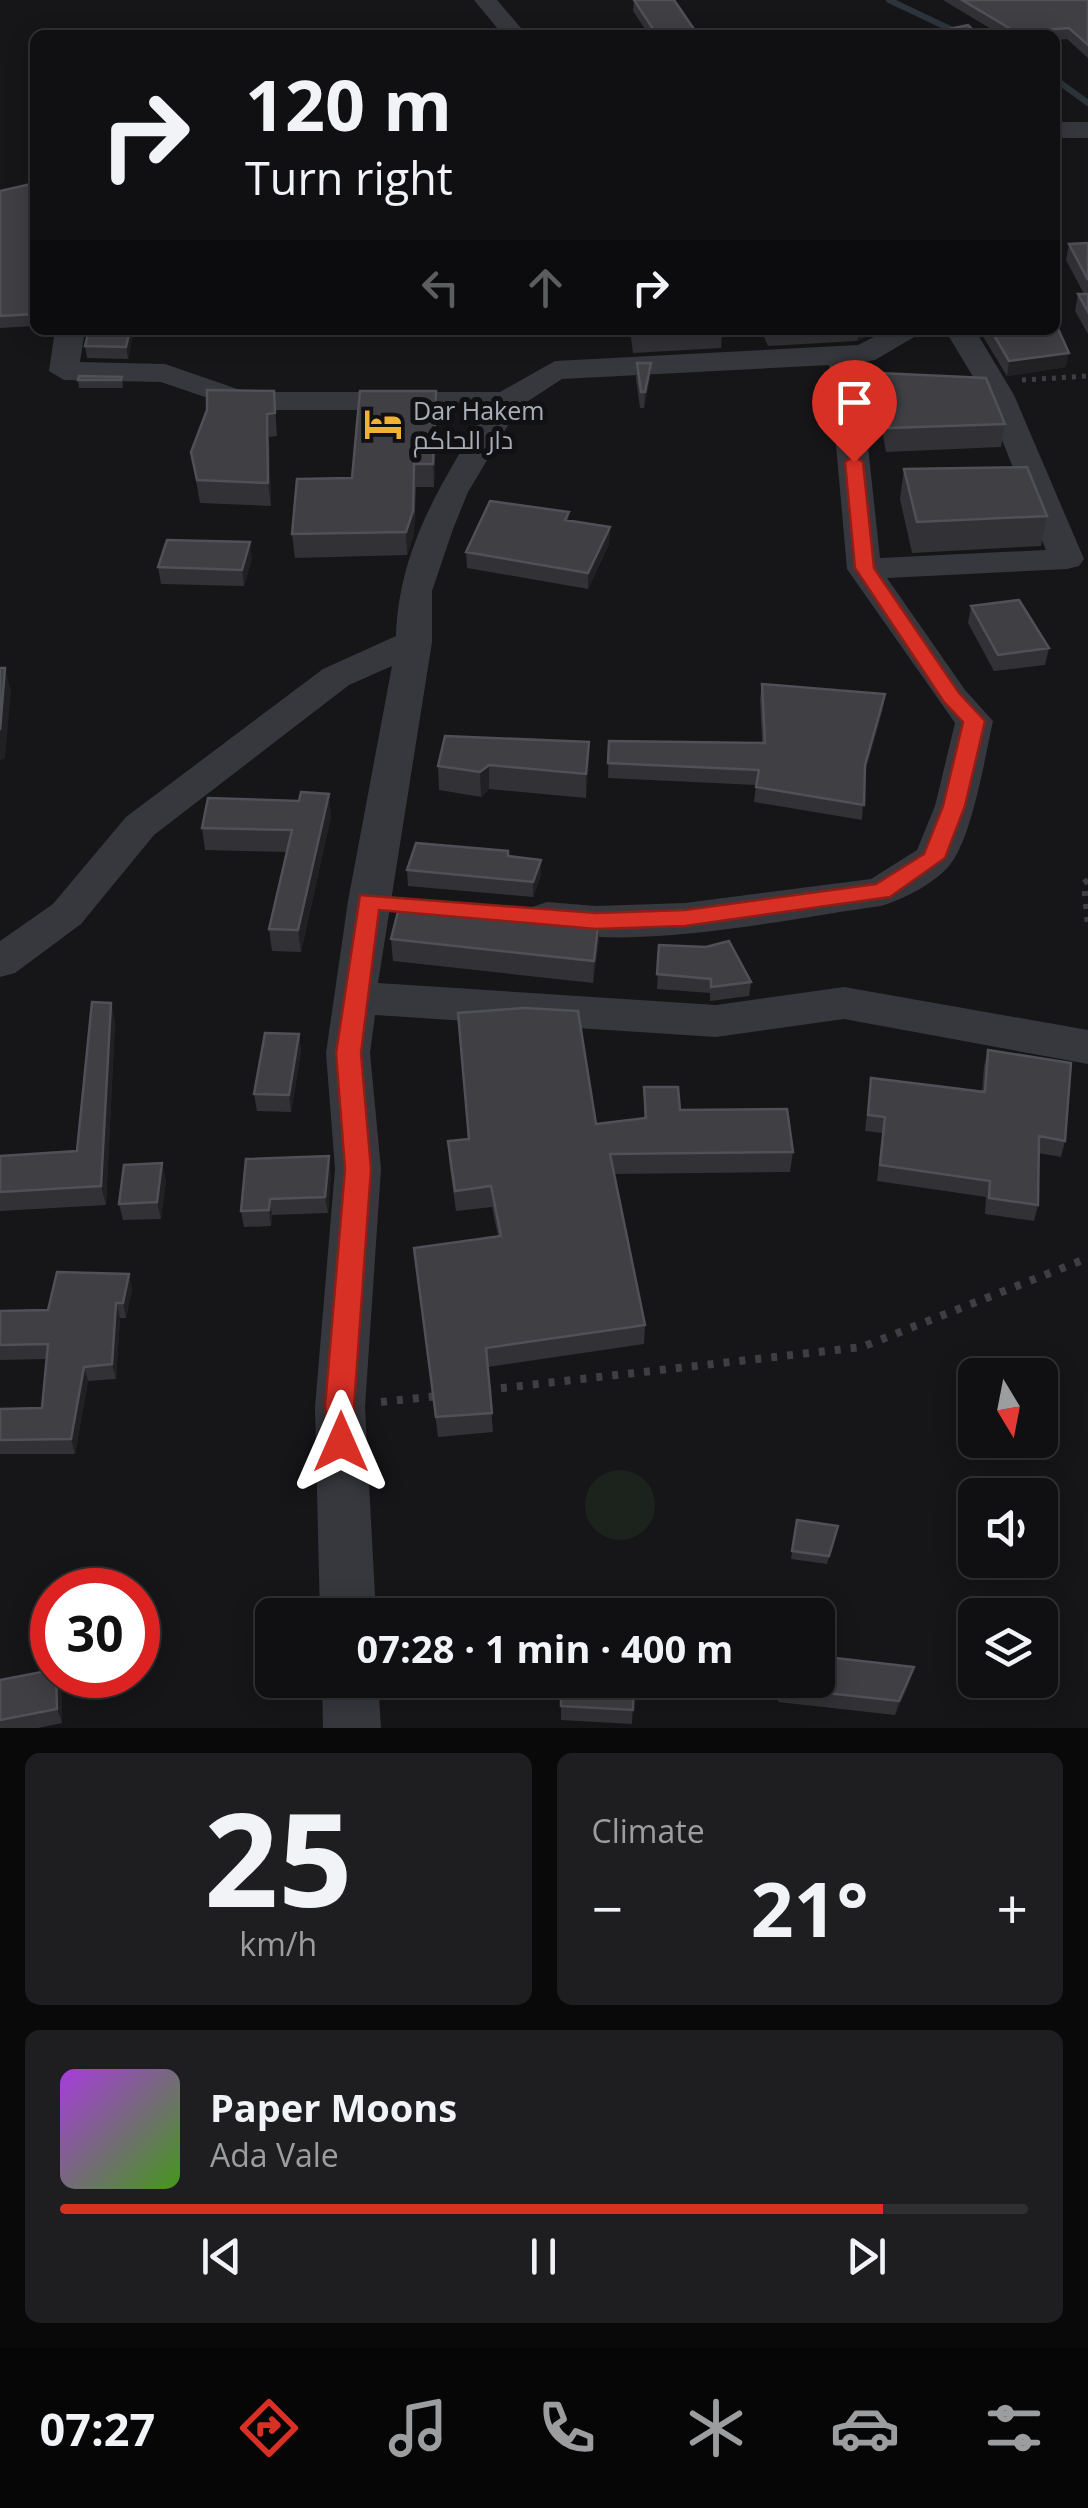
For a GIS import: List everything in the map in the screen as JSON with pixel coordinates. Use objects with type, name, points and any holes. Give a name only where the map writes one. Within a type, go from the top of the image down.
[{"type":"street","points":[[486,0],[511,30]]},
{"type":"street","points":[[1060,130],[1088,130]]},
{"type":"street","points":[[69,335],[64,371],[165,373],[242,401],[507,401]]},
{"type":"street","points":[[347,1598],[340,1407],[358,1169],[348,1053],[358,998],[387,903],[414,642],[415,591],[452,492],[507,401],[555,370],[864,354],[901,335]]},
{"type":"street","points":[[864,568],[1067,559],[991,382],[963,335]]},
{"type":"street","points":[[501,913],[596,921],[685,918],[882,892],[934,858],[954,806],[974,721],[952,698],[864,568],[844,355]]},
{"type":"street","points":[[0,962],[67,914],[140,826],[336,677],[414,642]]},
{"type":"street","points":[[358,998],[716,1021],[844,1003],[1088,1047]]},
{"type":"street","points":[[351,1698],[352,1728]]},
{"type":"path","points":[[991,382],[1088,376]]},
{"type":"path","points":[[1088,880],[1084,884],[1088,926]]},
{"type":"path","points":[[475,1391],[862,1347],[1088,1258]]},
{"type":"path","points":[[340,1407],[456,1394]]},
{"type":"shaded area","points":[[620,1470],[645,1480],[655,1505],[645,1530],[620,1540],[595,1530],[585,1505],[595,1480]]},
{"type":"building","points":[[634,0],[674,0],[695,30],[654,30]]},
{"type":"building","points":[[962,0],[1088,0],[1088,45],[1069,28],[1013,30]]},
{"type":"building","points":[[968,25],[973,30],[944,30]]},
{"type":"building","points":[[30,184],[30,314],[0,316],[0,191]]},
{"type":"building","points":[[1088,243],[1088,280],[1069,244]]},
{"type":"building","points":[[1078,294],[1088,294],[1088,312]]},
{"type":"building","points":[[1060,333],[1069,353],[1009,361],[994,335]]},
{"type":"building","points":[[88,335],[129,335],[126,347],[85,346]]},
{"type":"building","points":[[637,363],[651,363],[645,392],[641,392]]},
{"type":"building","points":[[879,373],[986,378],[1005,424],[889,428]]},
{"type":"building","points":[[79,376],[122,377],[78,380]]},
{"type":"building","points":[[207,390],[274,391],[275,413],[267,414],[268,483],[197,480],[191,452],[207,410]]},
{"type":"building","points":[[360,391],[436,391],[433,464],[414,464],[413,511],[406,532],[292,534],[297,479],[352,478]]},
{"type":"building","points":[[1027,467],[1047,516],[917,522],[904,469]]},
{"type":"building","points":[[490,501],[569,512],[565,520],[610,527],[588,573],[466,552]]},
{"type":"building","points":[[167,540],[250,542],[242,570],[158,567]]},
{"type":"building","points":[[1019,600],[1049,648],[998,655],[971,606]]},
{"type":"building","points":[[0,668],[5,668],[0,730]]},
{"type":"building","points":[[762,684],[885,694],[865,765],[864,805],[756,787],[759,770],[608,763],[609,741],[765,743]]},
{"type":"building","points":[[445,736],[589,742],[586,774],[489,765],[480,772],[438,766]]},
{"type":"building","points":[[301,792],[329,794],[298,930],[269,929],[292,830],[202,828],[208,798],[299,801]]},
{"type":"building","points":[[416,843],[508,851],[508,856],[541,860],[533,882],[407,870]]},
{"type":"building","points":[[401,900],[599,918],[594,961],[391,939]]},
{"type":"building","points":[[729,941],[751,982],[711,987],[711,979],[657,974],[659,945],[706,947]]},
{"type":"building","points":[[92,1002],[111,1003],[101,1186],[0,1192],[0,1156],[77,1151]]},
{"type":"building","points":[[524,1008],[578,1011],[596,1124],[646,1118],[644,1087],[678,1087],[680,1110],[787,1109],[793,1152],[610,1154],[645,1325],[486,1348],[492,1413],[436,1417],[414,1248],[501,1236],[491,1186],[455,1191],[448,1141],[469,1139],[458,1013]]},
{"type":"building","points":[[265,1033],[299,1034],[289,1095],[254,1094]]},
{"type":"building","points":[[988,1050],[1071,1063],[1065,1141],[1039,1136],[1038,1205],[989,1198],[990,1181],[880,1165],[885,1117],[868,1115],[871,1078],[985,1092]]},
{"type":"building","points":[[329,1156],[325,1197],[270,1199],[269,1210],[241,1211],[246,1159]]},
{"type":"building","points":[[162,1163],[157,1202],[119,1204],[124,1165]]},
{"type":"building","points":[[57,1272],[129,1274],[123,1303],[116,1303],[112,1364],[84,1367],[71,1439],[0,1440],[0,1409],[42,1408],[48,1344],[0,1345],[0,1311],[48,1310]]},
{"type":"building","points":[[797,1520],[838,1526],[829,1556],[792,1551]]},
{"type":"building","points":[[835,1658],[914,1667],[899,1701],[835,1694]]},
{"type":"building","points":[[30,1674],[30,1698],[57,1698],[57,1709],[0,1720],[0,1680]]},
{"type":"building","points":[[561,1698],[633,1698],[633,1710],[561,1706]]},
{"type":"waterway","points":[[889,0],[952,30]]},
{"type":"waterway","points":[[1060,83],[1088,103]]},
{"type":"place","name":"Dar Hakem دار الحاكم","points":[[383,424]]},
{"type":"route","points":[[341,1442],[340,1407],[358,1169],[348,1053],[368,901],[596,921],[685,918],[882,892],[934,858],[954,806],[974,721],[952,698],[864,568],[854,462]]}]
